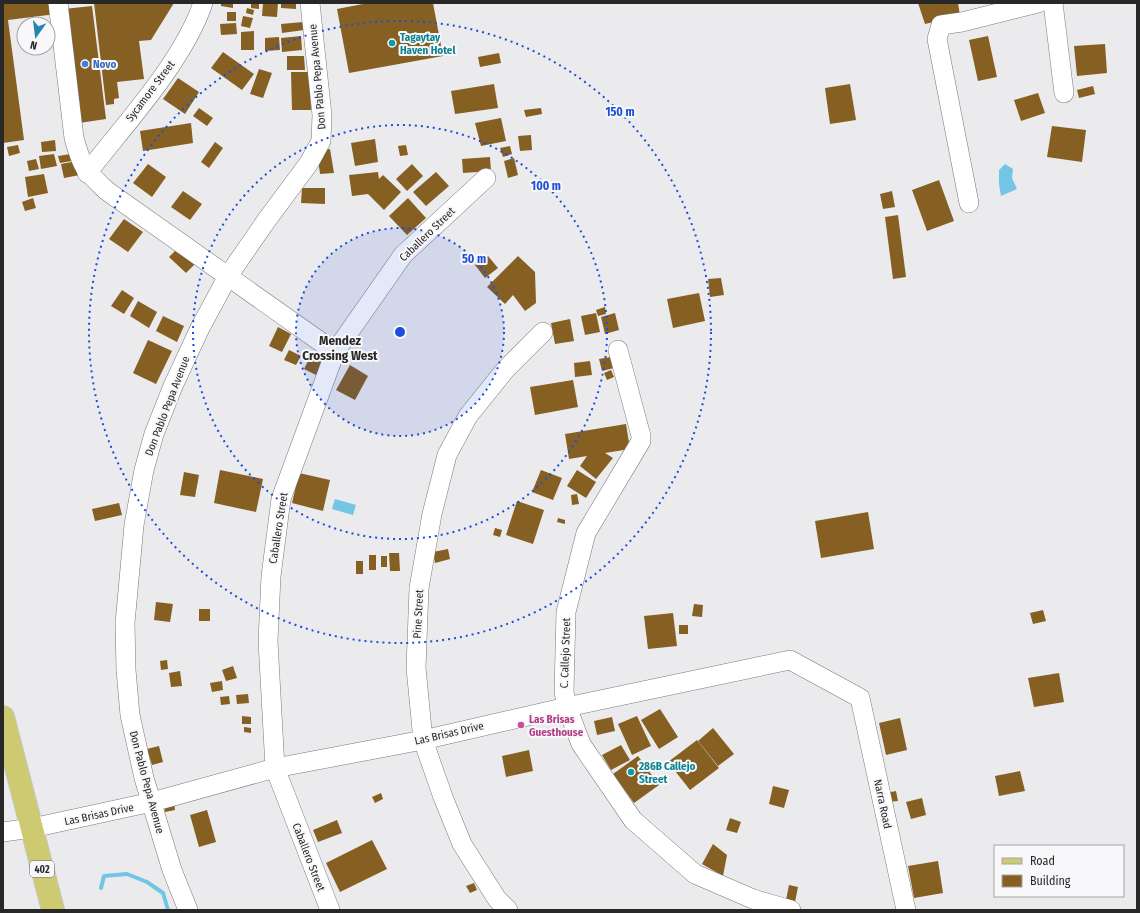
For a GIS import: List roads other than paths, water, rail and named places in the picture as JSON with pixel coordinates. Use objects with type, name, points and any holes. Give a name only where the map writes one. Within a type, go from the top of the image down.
[{"type":"main road","name":"402","points":[[3,717],[53,910]]},
{"type":"street","points":[[58,3],[74,138],[80,158],[87,173],[107,191],[334,352]]},
{"type":"street","name":"Sycamore Street","points":[[87,173],[173,61],[192,30],[203,3]]},
{"type":"street","name":"Don Pablo Pepa Avenue","points":[[188,910],[172,870],[134,733],[126,670],[126,601],[136,511],[144,470],[161,416],[187,354],[228,276],[266,220],[310,163],[321,141],[322,115],[310,3]]},
{"type":"street","points":[[969,203],[938,46],[937,39],[940,25],[962,22],[1038,3]]},
{"type":"street","points":[[1053,3],[1064,93]]},
{"type":"street","name":"Caballero Street","points":[[330,910],[275,768],[268,641],[271,576],[280,507],[303,436],[334,352],[403,255],[486,178]]},
{"type":"street","name":"Pine Street","points":[[508,910],[497,899],[462,844],[442,797],[423,740],[416,668],[419,588],[432,514],[447,456],[468,416],[505,370],[543,332]]},
{"type":"street","name":"C. Callejo Street","points":[[618,350],[641,436],[641,442],[586,533],[566,612],[564,692],[568,706],[581,744],[633,820],[695,874],[753,899],[791,910]]},
{"type":"street","name":"Las Brisas Drive","points":[[3,832],[32,828],[152,802],[275,768],[423,740],[568,706],[790,660],[860,698]]},
{"type":"street","name":"Narra Road","points":[[860,698],[906,910]]},
{"type":"water","points":[[1005,164],[1013,169],[1012,178],[1017,189],[1001,196],[999,170]]},
{"type":"water","points":[[335,499],[356,505],[353,515],[332,509]]},
{"type":"waterway","points":[[101,888],[104,876],[127,874],[147,882],[163,893],[168,910]]},
{"type":"place","name":"Tagaytay Haven Hotel","points":[[392,43]]},
{"type":"place","name":"Novo","points":[[85,64]]},
{"type":"place","name":"Las Brisas Guesthouse","points":[[521,725]]},
{"type":"place","name":"286B Callejo Street","points":[[631,772]]},
{"type":"district","name":"Mendez Crossing West","points":[[340,348]]}]
